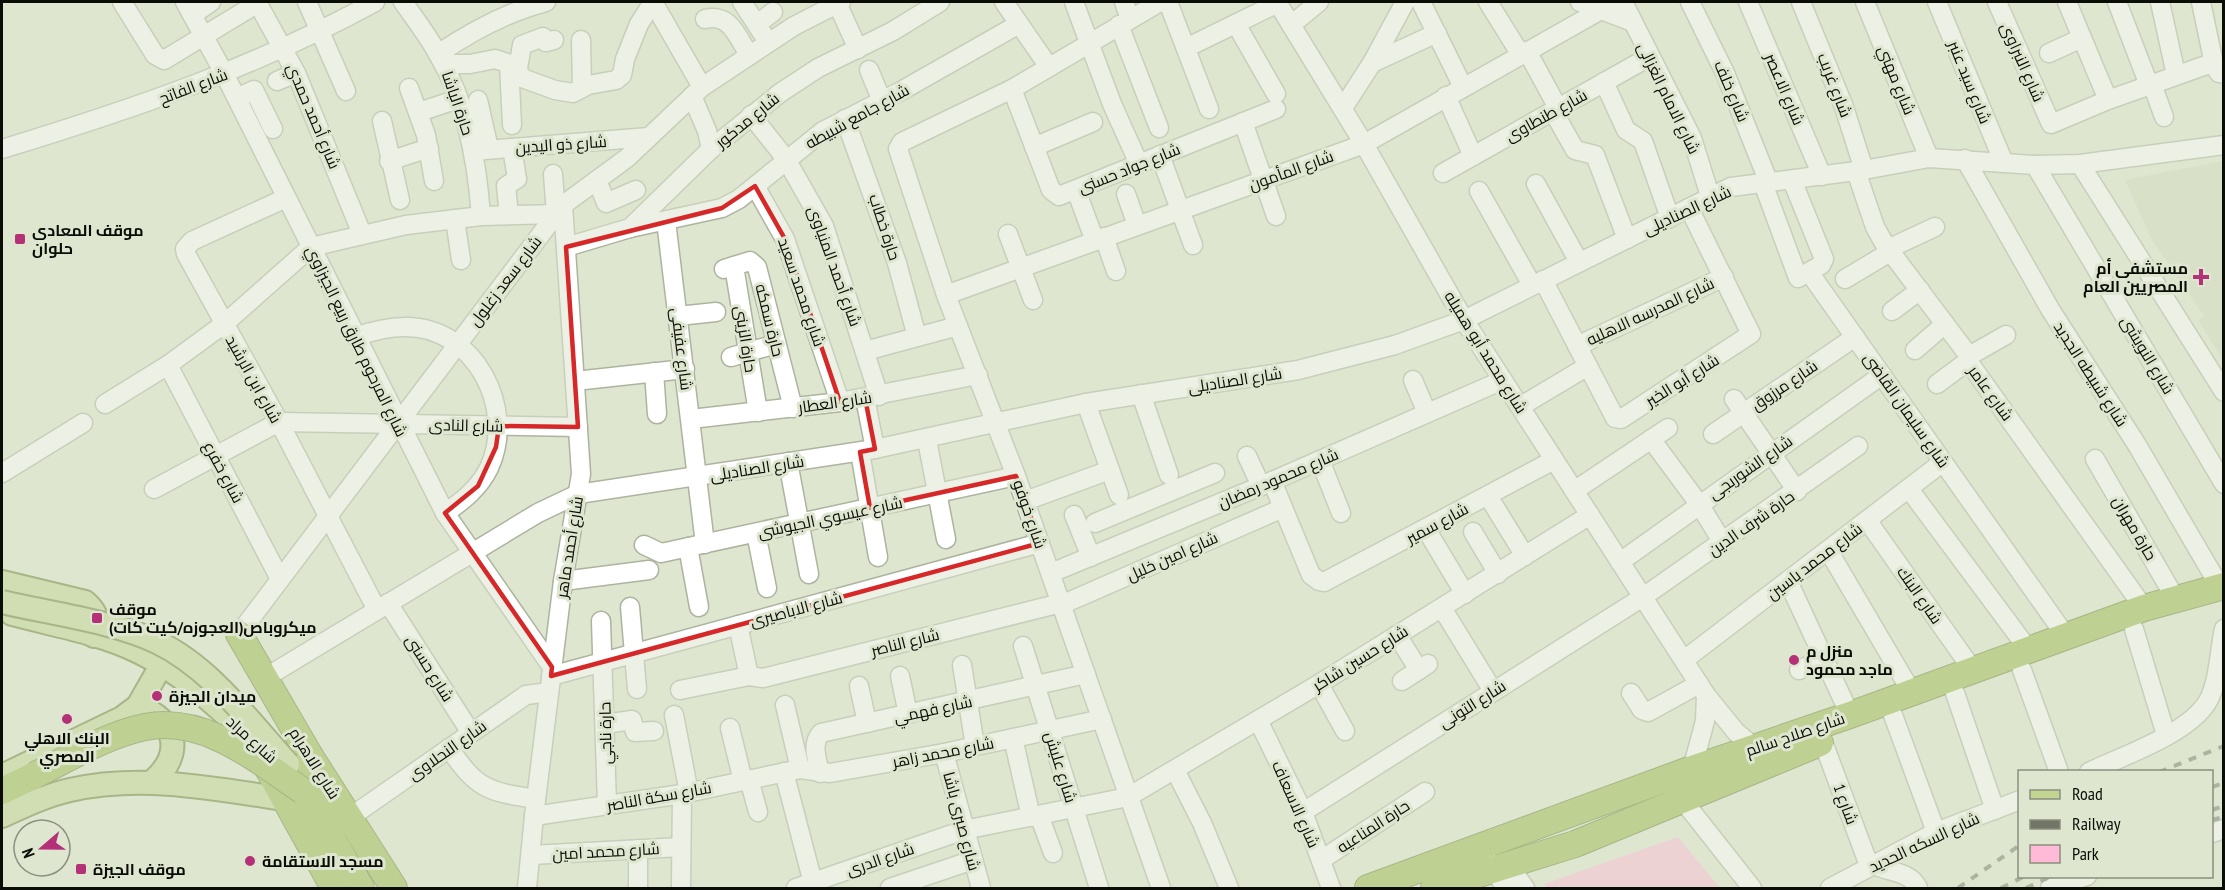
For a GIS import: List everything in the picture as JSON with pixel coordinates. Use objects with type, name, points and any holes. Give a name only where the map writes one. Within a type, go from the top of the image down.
[{"type":"highway","name":"شارع صلاح سالم","points":[[1434,888],[1503,875],[1628,823],[1681,798],[1954,693],[2025,660],[2139,618],[2175,597],[2222,593]]},
{"type":"highway","name":"شارع صلاح سالم","points":[[1368,888],[1972,669],[2025,660],[2065,635],[2139,618],[2189,610],[2222,593]]},
{"type":"highway","name":"شارع الاهرام","points":[[239,634],[263,679],[394,888]]},
{"type":"highway","points":[[2,791],[124,733],[142,728],[171,725],[195,729],[248,754],[293,795]]},
{"type":"highway","points":[[251,738],[361,888]]},
{"type":"highway","points":[[287,768],[293,795],[334,888]]},
{"type":"highway","points":[[287,768],[353,888]]},
{"type":"highway","points":[[1503,875],[1507,856],[1514,849],[1589,821],[1601,812],[1607,801]]},
{"type":"main road","points":[[2,582],[85,602],[93,608],[97,617],[98,627],[94,636]]},
{"type":"main road","points":[[2,602],[132,633],[179,654],[228,698],[287,768]]},
{"type":"main road","name":"شارع مراد","points":[[2,611],[94,636],[136,650],[162,664],[190,683],[287,768]]},
{"type":"main road","points":[[2,776],[104,728],[138,706],[162,664]]},
{"type":"main road","points":[[138,706],[153,712],[165,723],[172,739],[172,755],[165,770],[153,781]]},
{"type":"main road","points":[[2,816],[68,790],[108,784],[153,781],[293,795]]},
{"type":"street","points":[[122,2],[158,59],[164,60],[257,2]]},
{"type":"street","points":[[188,8],[211,2]]},
{"type":"street","name":"شارع أحمد حمدي","points":[[257,2],[285,48],[362,234]]},
{"type":"street","points":[[307,2],[346,91]]},
{"type":"street","name":"حارة الباشا","points":[[403,2],[441,59],[481,150],[481,216]]},
{"type":"street","points":[[441,59],[468,34],[503,16],[546,2]]},
{"type":"street","points":[[441,59],[470,64],[495,59],[513,66],[522,78],[555,90],[573,93],[582,87],[619,78],[639,24],[653,2]]},
{"type":"street","points":[[653,2],[697,91],[711,149]]},
{"type":"street","points":[[742,2],[768,42]]},
{"type":"street","name":"شارع مدكور","points":[[566,248],[630,228],[660,186],[711,149],[780,93],[818,68],[858,49],[940,2]]},
{"type":"street","points":[[1004,2],[1049,67]]},
{"type":"street","points":[[1074,2],[1139,164]]},
{"type":"street","points":[[1012,89],[1089,43],[1124,15],[1160,2]]},
{"type":"street","points":[[1168,2],[1209,109]]},
{"type":"street","points":[[1186,48],[1277,2]]},
{"type":"street","name":"شارع محمد أبو هميله","points":[[1277,2],[1343,108],[1464,320],[1702,690],[1736,732],[1755,748]]},
{"type":"street","points":[[1291,25],[1319,2]]},
{"type":"street","points":[[1343,108],[1372,63],[1405,2]]},
{"type":"street","points":[[1421,2],[1463,87]]},
{"type":"street","points":[[1488,2],[1524,53],[1575,150],[1595,154],[1627,239]]},
{"type":"street","points":[[1580,2],[1612,4],[1633,22]]},
{"type":"street","name":"شارع خلف","points":[[1690,2],[1725,73],[1766,183],[1795,276],[1798,278],[1809,272]]},
{"type":"street","name":"شارع الاعصر","points":[[1748,2],[1822,176]]},
{"type":"street","name":"شارع غريب","points":[[1801,2],[1844,107],[1860,171]]},
{"type":"street","name":"شارع مهني","points":[[1865,2],[1929,158]]},
{"type":"street","name":"شارع سيد عنبر","points":[[1937,2],[2004,163]]},
{"type":"street","name":"شارع النبراوى","points":[[1997,2],[2050,122],[2055,124],[2108,100]]},
{"type":"street","points":[[2067,2],[2108,100],[2176,75],[2218,69],[2200,2]]},
{"type":"street","points":[[2116,2],[2164,117]]},
{"type":"street","points":[[2160,2],[2176,75]]},
{"type":"street","name":"شارع الفاتح","points":[[2,149],[143,105],[225,75],[285,48],[367,3]]},
{"type":"street","points":[[832,3],[858,49]]},
{"type":"street","name":"شارع سعد زغلول","points":[[239,634],[559,209],[649,137],[697,91],[768,42],[832,3]]},
{"type":"street","name":"شارع المأمون","points":[[946,295],[1364,144],[1612,4]]},
{"type":"street","name":"شارع الامام الغزالى","points":[[1612,4],[1633,22],[1692,138],[1710,196]]},
{"type":"street","name":"شارع المرحوم طارق ربيع الجيزاوي","points":[[188,8],[237,98],[444,513],[551,678]]},
{"type":"street","points":[[757,24],[773,12]]},
{"type":"street","points":[[1124,15],[1159,128]]},
{"type":"street","points":[[705,18],[714,16],[724,19],[731,25],[749,55]]},
{"type":"street","name":"شارع جامع شبيطه","points":[[630,228],[722,208],[755,186],[823,131],[882,101],[1019,24]]},
{"type":"street","name":"شارع جواد حسنى","points":[[1012,89],[1054,194],[1059,196],[1243,122],[1276,101],[1236,24]]},
{"type":"street","points":[[1372,63],[1437,33]]},
{"type":"street","points":[[512,125],[513,66],[522,45],[542,38],[546,42],[554,40]]},
{"type":"street","points":[[2049,53],[2082,38]]},
{"type":"street","points":[[580,40],[582,87]]},
{"type":"street","name":"شارع طنطاوى","points":[[1443,173],[1649,57]]},
{"type":"street","points":[[869,70],[882,101]]},
{"type":"street","points":[[277,81],[296,73]]},
{"type":"street","points":[[1604,82],[1626,130],[1644,141],[1670,218]]},
{"type":"street","points":[[409,88],[419,112],[429,148],[434,181]]},
{"type":"street","name":"شارع خوفو","points":[[1012,89],[902,142],[899,153],[946,295],[1016,476],[1161,888]]},
{"type":"street","points":[[237,98],[254,90],[273,129]]},
{"type":"street","points":[[1446,96],[1473,156]]},
{"type":"street","points":[[419,112],[458,99]]},
{"type":"street","points":[[478,100],[481,150]]},
{"type":"street","name":"شارع أحمد المنياوى","points":[[751,115],[786,159],[824,226],[865,351],[872,397],[867,451],[870,508],[878,557]]},
{"type":"street","name":"حارة خطاب","points":[[845,119],[893,252],[917,337]]},
{"type":"street","points":[[382,121],[389,161],[400,200]]},
{"type":"street","points":[[1034,147],[1093,122]]},
{"type":"street","points":[[1243,122],[1276,216]]},
{"type":"street","name":"شارع ذو اليدين","points":[[481,150],[649,137]]},
{"type":"street","name":"شارع الصناديلى","points":[[263,679],[555,503],[578,494],[867,451],[927,440],[996,422],[1086,403],[1298,370],[1395,345],[1464,320],[1731,187],[1860,171],[1929,158],[2035,165],[2080,164],[2223,145]]},
{"type":"street","points":[[389,161],[429,148]]},
{"type":"street","points":[[509,215],[506,186],[517,179],[512,148]]},
{"type":"street","points":[[1160,155],[1193,245]]},
{"type":"street","name":"شارع شبيطه الجديد","points":[[1965,159],[2050,309],[2137,445],[2222,593]]},
{"type":"street","points":[[2080,164],[2223,392]]},
{"type":"street","name":"شارع النويشى","points":[[2035,165],[2223,484]]},
{"type":"street","name":"شارع عامر","points":[[1860,171],[1875,227],[1889,250],[1945,324],[2139,618],[2166,735]]},
{"type":"street","name":"شارع أحمد ماهر","points":[[527,888],[563,581],[581,474],[566,248],[553,174]]},
{"type":"street","points":[[597,180],[606,203],[636,190]]},
{"type":"street","points":[[1792,180],[1824,256],[1821,265],[1809,272]]},
{"type":"street","points":[[1536,184],[1579,262]]},
{"type":"street","name":"شارع محمد سعيد","points":[[755,186],[785,239],[840,402]]},
{"type":"street","points":[[1076,190],[1116,271]]},
{"type":"street","points":[[1479,191],[1588,366],[1521,406]]},
{"type":"street","points":[[1126,194],[1137,225]]},
{"type":"street","name":"شارع ابن الرشيد","points":[[286,198],[187,244],[186,254],[328,516],[383,607]]},
{"type":"street","points":[[1689,208],[1724,277]]},
{"type":"street","points":[[105,404],[168,365],[224,324],[310,247],[362,234],[455,219],[559,209]]},
{"type":"street","points":[[455,219],[461,260]]},
{"type":"street","name":"شارع عفيفى","points":[[666,221],[698,477],[699,607]]},
{"type":"street","points":[[1845,279],[1889,250],[1935,227]]},
{"type":"street","points":[[1008,234],[1033,300]]},
{"type":"street","name":"حارة سمكه","points":[[729,267],[750,261],[757,267],[793,408]]},
{"type":"street","name":"حارة الزينى","points":[[729,267],[740,355],[758,412]]},
{"type":"street","name":"شارع سليمان القاضى","points":[[1809,272],[2065,635]]},
{"type":"street","name":"شارع أبو الخير","points":[[1588,366],[1615,418],[1621,419],[1749,337],[1750,328],[1724,277]]},
{"type":"street","name":"شارع المدرسه الاهليه","points":[[1577,346],[1724,277]]},
{"type":"street","points":[[1892,311],[1920,290]]},
{"type":"street","points":[[678,316],[716,312]]},
{"type":"street","points":[[1915,350],[1945,324]]},
{"type":"street","points":[[865,351],[958,326]]},
{"type":"street","points":[[355,337],[381,328],[407,327],[433,332],[457,344],[474,360],[488,380],[496,402],[499,426],[496,447],[489,468],[478,486],[463,501],[444,513]]},
{"type":"street","points":[[1937,384],[1968,358],[2006,335]]},
{"type":"street","name":"شارع مرزوق","points":[[1713,434],[1739,405],[1855,338]]},
{"type":"street","points":[[740,355],[776,344]]},
{"type":"street","name":"شارع خفرع","points":[[168,365],[280,579]]},
{"type":"street","points":[[575,381],[685,369]]},
{"type":"street","points":[[654,372],[657,414]]},
{"type":"street","name":"شارع العطار","points":[[691,419],[840,402],[978,375]]},
{"type":"street","name":"شارع الشوربجى","points":[[1620,562],[1771,452],[1882,375]]},
{"type":"street","points":[[1413,380],[1427,413]]},
{"type":"street","name":"شارع محمود رمضان","points":[[1051,573],[1503,380]]},
{"type":"street","points":[[1141,394],[1169,475]]},
{"type":"street","points":[[1086,403],[1119,495]]},
{"type":"street","points":[[1739,405],[1797,491]]},
{"type":"street","name":"شارع النادى","points":[[154,489],[279,422],[578,427]]},
{"type":"street","points":[[2,473],[83,423]]},
{"type":"street","points":[[1574,491],[1668,428]]},
{"type":"street","points":[[1651,439],[1699,504],[1723,543]]},
{"type":"street","points":[[927,440],[946,538]]},
{"type":"street","name":"حارة شرف الدين","points":[[1643,597],[1858,446]]},
{"type":"street","points":[[1247,456],[1283,508]]},
{"type":"street","name":"حارة مهران","points":[[2095,459],[2175,597]]},
{"type":"street","points":[[1320,460],[1341,513]]},
{"type":"street","name":"شارع سمير","points":[[1283,508],[1311,575],[1319,581],[1329,580],[1554,460]]},
{"type":"street","points":[[788,462],[809,574]]},
{"type":"street","name":"شارع محمد ياسين","points":[[1684,660],[1943,462]]},
{"type":"street","points":[[1025,501],[1110,470]]},
{"type":"street","points":[[1095,524],[1142,498],[1215,473]]},
{"type":"street","name":"شارع عيسوي الجيوشى","points":[[644,545],[661,553],[1016,476]]},
{"type":"street","points":[[1909,489],[2025,660],[2059,770]]},
{"type":"street","points":[[1488,496],[1525,556]]},
{"type":"street","points":[[1142,498],[1154,530]]},
{"type":"street","name":"شارع امين خليل","points":[[1061,604],[1283,508]]},
{"type":"street","points":[[1074,515],[1090,557]]},
{"type":"street","name":"شارع حسين شاكر","points":[[1035,816],[1128,797],[1318,684],[1590,515]]},
{"type":"street","name":"شارع البنك","points":[[1867,520],[1972,669]]},
{"type":"street","points":[[1426,529],[1465,594]]},
{"type":"street","points":[[1473,531],[1498,574]]},
{"type":"street","points":[[756,533],[767,588]]},
{"type":"street","name":"شارع الاباصيرى","points":[[551,678],[1040,543]]},
{"type":"street","points":[[1828,550],[1911,691]]},
{"type":"street","points":[[563,581],[649,570]]},
{"type":"street","points":[[1788,581],[1850,715]]},
{"type":"street","name":"شارع التونى","points":[[1303,812],[1643,597]]},
{"type":"street","name":"شارع الناصر","points":[[680,690],[749,676],[763,678],[1061,604]]},
{"type":"street","name":"شارع حسنى","points":[[383,607],[471,733]]},
{"type":"street","points":[[630,607],[638,688]]},
{"type":"street","points":[[1442,608],[1493,691]]},
{"type":"street","name":"حارة ناجي","points":[[601,621],[607,805]]},
{"type":"street","points":[[738,625],[749,676]]},
{"type":"street","points":[[2091,770],[2166,735],[2183,725],[2207,702],[2213,687],[2223,628]]},
{"type":"street","points":[[1397,635],[1423,667],[1402,681]]},
{"type":"street","name":"شارع عليش","points":[[1023,646],[1099,888]]},
{"type":"street","points":[[1799,670],[1824,658]]},
{"type":"street","points":[[963,665],[975,746]]},
{"type":"street","name":"شارع فهمي","points":[[820,773],[815,748],[816,739],[821,733],[1086,674]]},
{"type":"street","points":[[900,676],[908,714]]},
{"type":"street","name":"شارع النحلاوى","points":[[349,818],[551,678]]},
{"type":"street","points":[[1318,684],[1345,731]]},
{"type":"street","points":[[859,686],[867,723]]},
{"type":"street","points":[[1631,693],[1642,710],[1648,712],[1702,690],[1705,721],[1692,769]]},
{"type":"street","points":[[1954,693],[1995,810]]},
{"type":"street","points":[[785,705],[803,887]]},
{"type":"street","points":[[674,715],[686,793],[681,847],[681,888]]},
{"type":"street","points":[[1893,716],[1936,832]]},
{"type":"street","name":"شارع محمد زاهر","points":[[792,770],[830,773],[944,753],[1102,719]]},
{"type":"street","points":[[605,724],[632,720],[635,732],[654,731]]},
{"type":"street","name":"شارع الاسعاف","points":[[1258,720],[1303,812],[1331,888]]},
{"type":"street","points":[[730,728],[746,780],[759,812]]},
{"type":"street","points":[[1012,738],[1035,816],[1053,853]]},
{"type":"street","name":"شارع 1","points":[[1823,742],[1864,854],[1873,865]]},
{"type":"street","name":"شارع سكة الناصر","points":[[449,748],[477,784],[535,808],[607,805],[686,793],[792,770]]},
{"type":"street","name":"شارع صبرى باشا","points":[[944,753],[980,888]]},
{"type":"street","points":[[1175,770],[1202,823],[1229,888]]},
{"type":"street","name":"حارة المناعيه","points":[[1321,860],[1425,792]]},
{"type":"street","points":[[1681,798],[1752,888]]},
{"type":"street","name":"شارع السكه الحديد","points":[[1830,888],[1936,832],[2018,800]]},
{"type":"street","name":"شارع الدرى","points":[[803,887],[964,830],[1035,816]]},
{"type":"street","name":"شارع محمد امين","points":[[531,855],[681,847]]},
{"type":"street","points":[[1479,847],[1503,875],[1524,888]]},
{"type":"street","points":[[638,849],[638,888]]},
{"type":"street","points":[[890,888],[973,860]]},
{"type":"street","points":[[1873,865],[1908,878],[1915,882],[1918,888]]},
{"type":"highlighted area","points":[[755,186],[785,239],[840,402],[865,398],[875,449],[860,452],[870,508],[1016,476],[1040,543],[551,676],[552,667],[445,513],[478,486],[496,447],[499,426],[578,427],[566,247],[722,208]]},
{"type":"shaded area","name":"مستشفى أم المصريين العام","points":[[2224,161],[2223,360],[2198,320],[2204,316],[2151,238],[2125,180]]},
{"type":"green space","points":[[1678,837],[1720,888],[1548,888],[1544,884]]},
{"type":"railway","points":[[2164,770],[2224,746]]},
{"type":"railway","points":[[2213,787],[2224,783]]},
{"type":"railway","points":[[2213,810],[2224,806]]},
{"type":"railway","points":[[2213,820],[2224,817]]},
{"type":"railway","points":[[1958,888],[2018,846]]},
{"type":"railway","points":[[2001,888],[2021,878]]},
{"type":"railway","points":[[2026,888],[2048,878]]},
{"type":"place","name":"موقف المعادى حلوان","points":[[20,239]]},
{"type":"place","name":"مستشفى أم المصريين العام","points":[[2201,277]]},
{"type":"place","name":"موقف ميكروباص(العجوزه/كيت كات)","points":[[97,618]]},
{"type":"place","name":"منزل م ماجد محمود","points":[[1794,660]]},
{"type":"place","name":"ميدان الجيزة","points":[[157,696]]},
{"type":"place","name":"البنك الاهلي المصري","points":[[67,719]]},
{"type":"place","name":"مسجد الاستقامة","points":[[250,861]]},
{"type":"place","name":"موقف الجيزة","points":[[81,869]]}]
